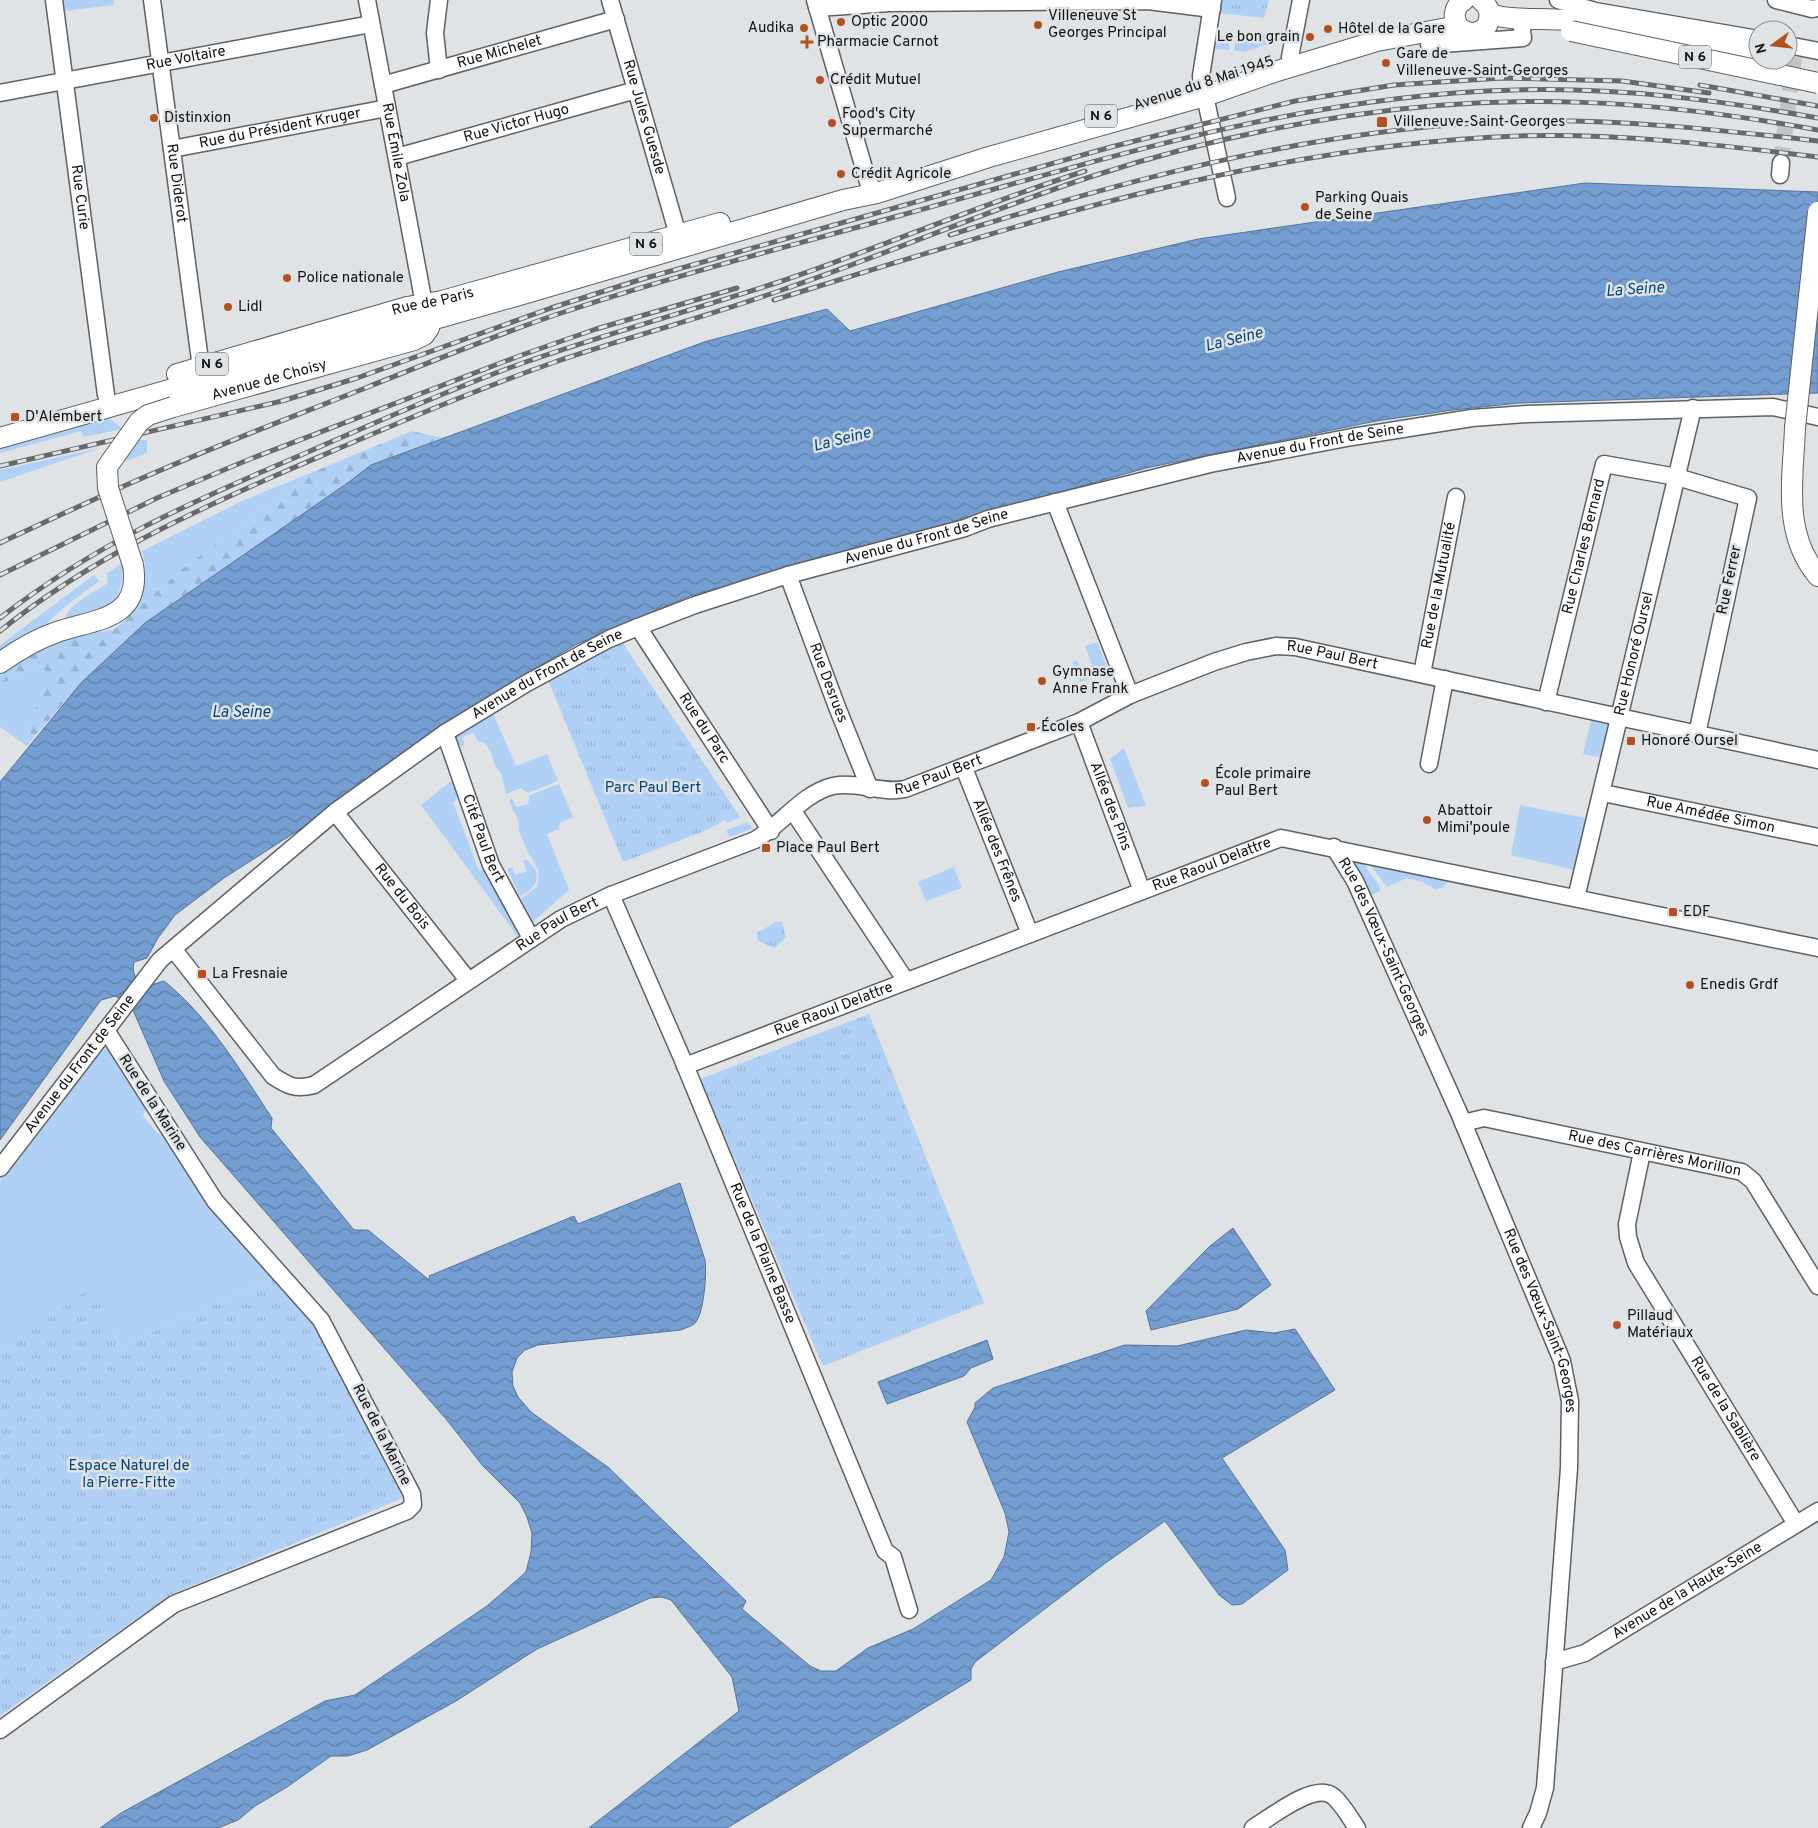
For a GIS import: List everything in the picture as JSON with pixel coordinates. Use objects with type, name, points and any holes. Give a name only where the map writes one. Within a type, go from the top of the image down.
[{"type":"main road","name":"Avenue du 8 Mai 1945","points":[[1488,5],[1509,19],[1526,26],[1558,19],[1748,55]]},
{"type":"main road","name":"N 6","points":[[1465,24],[1488,24],[1488,5]]},
{"type":"main road","name":"Avenue du 8 Mai 1945","points":[[792,215],[843,200],[872,188],[1377,41],[1465,24]]},
{"type":"main road","name":"Avenue du 8 Mai 1945","points":[[1203,92],[1290,57],[1373,30],[1465,24],[1526,26],[1571,31],[1818,83]]},
{"type":"main road","points":[[1798,65],[1818,69]]},
{"type":"main road","name":"Rue de Paris","points":[[0,438],[398,325],[426,312],[678,235],[872,188]]},
{"type":"main road","points":[[1818,212],[1795,428],[1791,514],[1795,535],[1810,567],[1818,576]]},
{"type":"main road","name":"Rue de Paris","points":[[0,426],[407,307],[426,312],[792,215]]},
{"type":"main road","name":"Avenue de Choisy","points":[[0,663],[26,646],[48,636],[116,614],[126,604],[132,592],[134,579],[133,565],[108,488],[107,467],[138,422],[148,415],[174,407],[414,340],[424,336],[429,328],[426,312]]},
{"type":"street","name":"Rue Curie","points":[[54,0],[106,395]]},
{"type":"street","name":"Rue Diderot","points":[[152,0],[159,64],[201,368]]},
{"type":"street","name":"Rue Émile Zola","points":[[367,0],[426,312]]},
{"type":"street","points":[[439,0],[435,33],[439,70]]},
{"type":"street","name":"Rue Jules Guesde","points":[[610,0],[678,235]]},
{"type":"street","points":[[1290,57],[1301,0]]},
{"type":"street","points":[[1558,0],[1748,36]]},
{"type":"street","points":[[1778,0],[1818,8]]},
{"type":"street","points":[[872,188],[816,4],[1148,1],[1212,5],[1201,76],[1227,198]]},
{"type":"street","name":"Rue Michelet","points":[[383,85],[616,19]]},
{"type":"street","name":"Rue Voltaire","points":[[0,93],[372,24]]},
{"type":"street","name":"Avenue du 8 Mai 1945","points":[[1429,45],[1465,24]]},
{"type":"street","points":[[1798,50],[1818,51]]},
{"type":"street","name":"Rue Victor Hugo","points":[[396,157],[636,90]]},
{"type":"street","name":"Rue du Président Kruger","points":[[172,149],[387,108]]},
{"type":"street","name":"Avenue du Front de Seine","points":[[0,1168],[160,960],[335,812],[445,733],[527,683],[609,639],[638,627],[695,605],[788,575],[1055,502],[1210,464],[1352,437],[1472,418],[1693,408],[1773,408],[1818,417]]},
{"type":"street","name":"Rue Honoré Oursel","points":[[1576,898],[1603,792],[1618,716],[1693,408]]},
{"type":"street","name":"Rue Charles Bernard","points":[[1546,702],[1604,464],[1677,477]]},
{"type":"street","name":"Rue Ferrer","points":[[1677,477],[1748,498],[1696,734]]},
{"type":"street","name":"Rue de la Mutualité","points":[[1422,674],[1456,498]]},
{"type":"street","points":[[1055,502],[1130,695]]},
{"type":"street","name":"Rue Desrues","points":[[788,575],[870,789]]},
{"type":"street","name":"Rue du Parc","points":[[638,627],[771,831]]},
{"type":"street","name":"Rue Paul Bert","points":[[174,950],[273,1076],[288,1086],[300,1089],[314,1085],[560,920],[611,895],[755,840],[771,831],[808,798],[832,786],[851,784],[870,789],[896,791],[905,789],[964,768],[1078,722],[1130,695],[1230,656],[1276,646],[1295,647],[1818,760]]},
{"type":"street","points":[[1429,764],[1445,679]]},
{"type":"street","name":"Allée des Pins","points":[[1078,722],[1142,890]]},
{"type":"street","name":"Cité Paul Bert","points":[[445,733],[491,866],[532,938]]},
{"type":"street","name":"Allée des Frênes","points":[[964,768],[1030,934]]},
{"type":"street","name":"Rue Amédée Simon","points":[[1603,792],[1818,837]]},
{"type":"street","points":[[793,811],[906,981]]},
{"type":"street","name":"Rue du Bois","points":[[335,812],[468,980]]},
{"type":"street","name":"Rue Raoul Delattre","points":[[685,1066],[1273,839],[1288,838],[1334,847],[1818,948]]},
{"type":"street","name":"Rue des Vœux-Saint-Georges","points":[[1334,847],[1355,881],[1462,1123],[1534,1290],[1562,1361],[1567,1381],[1571,1439],[1545,1788],[1538,1813],[1531,1828]]},
{"type":"street","name":"Rue de la Plaine Basse","points":[[611,895],[685,1066],[885,1551],[893,1557],[909,1610]]},
{"type":"street","name":"Rue de la Marine","points":[[0,1730],[174,1604],[407,1511],[413,1505],[412,1494],[321,1320],[215,1201],[106,1030]]},
{"type":"street","name":"Rue des Carrières Morillon","points":[[1462,1123],[1484,1118],[1710,1165],[1748,1175],[1818,1286]]},
{"type":"street","name":"Rue de la Sablière","points":[[1642,1152],[1628,1224],[1628,1238],[1636,1263],[1796,1524]]},
{"type":"street","name":"Avenue de la Haute-Seine","points":[[1554,1662],[1586,1653],[1818,1511]]},
{"type":"street","points":[[1253,1828],[1310,1793],[1324,1792],[1335,1797],[1357,1828]]},
{"type":"green space","points":[[63,0],[114,0],[114,5],[64,11]]},
{"type":"green space","points":[[1221,0],[1269,0],[1264,18],[1219,13]]},
{"type":"green space","points":[[1268,32],[1283,39],[1244,52],[1234,50],[1236,40],[1249,40]]},
{"type":"green space","points":[[1217,33],[1230,40],[1229,50],[1214,49]]},
{"type":"green space","points":[[105,418],[110,419],[123,429],[83,437],[81,431],[0,453],[0,449]]},
{"type":"green space","points":[[412,431],[442,438],[371,465],[351,481],[145,623],[81,683],[34,737],[25,727],[52,679],[41,665],[0,684],[0,673],[31,653],[70,638],[115,629],[182,569],[313,472]]},
{"type":"green space","points":[[136,440],[147,440],[147,453],[118,464]]},
{"type":"green space","points":[[100,448],[0,482],[0,470]]},
{"type":"green space","points":[[313,472],[182,569],[127,619],[136,606],[141,594],[143,582],[142,566],[145,564],[142,551],[244,500]]},
{"type":"green space","points":[[122,564],[122,579],[115,599],[100,610],[65,619],[76,603],[108,583],[107,573]]},
{"type":"green space","points":[[94,575],[99,581],[61,610],[42,628],[0,653],[0,645]]},
{"type":"green space","name":"Parc Paul Bert","points":[[622,642],[740,817],[727,823],[725,820],[707,830],[623,862],[548,680]]},
{"type":"green space","points":[[1097,642],[1109,672],[1080,682],[1072,662],[1077,660],[1081,670],[1092,665],[1085,646]]},
{"type":"green space","points":[[41,665],[53,679],[25,727],[34,737],[27,746],[0,727],[0,684]]},
{"type":"green space","points":[[492,711],[516,766],[547,754],[558,781],[528,793],[521,788],[506,794],[501,773],[495,766],[491,752],[484,742],[478,742],[474,733],[462,737],[465,745],[460,747],[456,736]]},
{"type":"green space","points":[[1592,717],[1611,723],[1603,758],[1583,754]]},
{"type":"green space","points":[[1124,748],[1146,806],[1128,808],[1110,759]]},
{"type":"green space","points":[[455,778],[457,800],[453,802],[479,871],[487,868],[520,925],[518,937],[421,805]]},
{"type":"green space","points":[[559,784],[573,817],[560,823],[559,829],[547,834],[569,890],[533,922],[521,899],[537,887],[539,871],[519,831],[518,820],[509,801],[512,798],[516,807],[528,804],[530,795]]},
{"type":"green space","points":[[1520,805],[1586,818],[1574,870],[1511,855]]},
{"type":"green space","points":[[748,822],[752,829],[729,837],[726,830]]},
{"type":"green space","points":[[1346,856],[1365,863],[1378,884],[1380,891],[1369,896]]},
{"type":"green space","points":[[526,859],[536,870],[537,875],[534,886],[520,896],[507,869],[512,867],[515,875],[527,871],[523,861]]},
{"type":"green space","points":[[1371,866],[1448,882],[1442,888],[1435,889],[1422,882],[1407,878],[1387,887]]},
{"type":"green space","points":[[954,867],[962,888],[926,901],[918,882]]},
{"type":"green space","points":[[776,922],[782,922],[786,937],[775,948],[758,941],[757,933]]},
{"type":"green space","points":[[869,1014],[984,1303],[823,1366],[700,1079]]},
{"type":"green space","points":[[109,1048],[117,1058],[146,1108],[143,1116],[158,1134],[167,1136],[275,1278],[120,1346],[93,1287],[0,1354],[0,1181],[80,1075],[102,1049]]},
{"type":"green space","name":"Espace Naturel de la Pierre-Fitte","points":[[275,1278],[315,1324],[403,1498],[170,1595],[0,1716],[0,1354],[93,1286],[120,1346]]},
{"type":"water","name":"La Seine","points":[[1585,183],[1818,192],[1818,393],[1519,403],[1376,421],[1146,468],[690,596],[575,645],[472,706],[371,775],[316,819],[224,878],[175,915],[158,938],[147,958],[134,962],[133,971],[138,979],[148,986],[164,981],[180,995],[210,1028],[236,1063],[272,1118],[271,1128],[354,1230],[368,1230],[428,1279],[430,1279],[429,1276],[574,1216],[578,1224],[680,1183],[705,1260],[706,1274],[703,1302],[695,1323],[681,1330],[538,1345],[525,1350],[517,1358],[512,1372],[513,1386],[518,1397],[531,1412],[609,1468],[746,1601],[742,1609],[810,1666],[821,1671],[836,1671],[868,1648],[913,1629],[991,1580],[1004,1557],[1009,1532],[1005,1513],[967,1422],[975,1407],[975,1403],[993,1388],[1125,1345],[1177,1346],[1246,1330],[1274,1333],[1295,1329],[1335,1390],[1222,1458],[1285,1550],[1288,1570],[1242,1604],[1232,1605],[1219,1595],[1165,1521],[1104,1564],[975,1662],[971,1669],[971,1680],[727,1828],[589,1828],[739,1711],[732,1677],[671,1600],[661,1597],[650,1598],[537,1649],[456,1701],[367,1750],[348,1756],[331,1756],[287,1787],[255,1806],[238,1820],[218,1828],[100,1828],[121,1813],[325,1701],[355,1695],[487,1606],[526,1572],[531,1552],[532,1533],[520,1503],[483,1466],[446,1419],[200,1137],[164,1081],[133,1010],[124,1001],[115,996],[101,1000],[0,1140],[0,782],[81,683],[145,623],[371,465],[704,342],[827,309],[850,331],[1058,272],[1198,239]]},
{"type":"water","points":[[1233,1228],[1271,1285],[1238,1309],[1151,1330],[1146,1311],[1210,1246]]},
{"type":"water","points":[[987,1340],[993,1359],[971,1368],[964,1376],[887,1404],[878,1382]]},
{"type":"tunnel","points":[[1781,163],[1792,70]]},
{"type":"railway","points":[[0,466],[282,401],[357,378],[551,308],[639,280],[1111,147],[1295,101],[1394,85],[1502,78],[1622,81],[1709,93]]},
{"type":"railway","points":[[1700,85],[1818,106]]},
{"type":"railway","points":[[0,543],[110,492],[202,453],[461,350],[555,315],[727,263],[1129,152],[1205,133],[1359,104],[1436,95],[1515,90],[1592,91],[1668,96],[1818,118]]},
{"type":"railway","points":[[0,631],[67,583],[138,541],[248,488],[419,414],[555,362],[749,301],[855,264],[1053,190],[1156,157],[1219,141],[1315,121],[1408,108],[1467,103],[1583,102],[1641,106],[1699,112],[1818,130]]},
{"type":"railway","points":[[950,235],[1090,193],[1232,158],[1376,133],[1449,125],[1522,121],[1596,122],[1670,126],[1818,141]]},
{"type":"railway","points":[[774,300],[957,244],[1142,193],[1235,172],[1329,155],[1423,143],[1519,136],[1594,136],[1744,148],[1818,157]]},
{"type":"railway","points":[[0,618],[72,568],[145,526],[221,490],[437,396],[552,353],[779,282],[1008,197],[1085,171]]},
{"type":"railway","points":[[0,575],[157,498],[250,459],[519,356],[596,329],[737,288]]},
{"type":"place","name":"Optic 2000","points":[[841,22]]},
{"type":"place","name":"Villeneuve St Georges Principal","points":[[1038,25]]},
{"type":"place","name":"Audika","points":[[804,28]]},
{"type":"place","name":"Hôtel de la Gare","points":[[1328,29]]},
{"type":"place","name":"Le bon grain","points":[[1310,37]]},
{"type":"place","name":"Pharmacie Carnot","points":[[807,42]]},
{"type":"place","name":"Gare de Villeneuve-Saint-Georges","points":[[1386,63]]},
{"type":"place","name":"Crédit Mutuel","points":[[820,80]]},
{"type":"place","name":"Distinxion","points":[[154,118]]},
{"type":"place","name":"Villeneuve-Saint-Georges","points":[[1382,122]]},
{"type":"place","name":"Food's City Supermarché","points":[[832,123]]},
{"type":"place","name":"Crédit Agricole","points":[[841,174]]},
{"type":"place","name":"Parking Quais de Seine","points":[[1305,207]]},
{"type":"place","name":"Police nationale","points":[[287,278]]},
{"type":"place","name":"Lidl","points":[[228,307]]},
{"type":"place","name":"D'Alembert","points":[[15,417]]},
{"type":"place","name":"Gymnase Anne Frank","points":[[1042,681]]},
{"type":"place","name":"Écoles","points":[[1031,727]]},
{"type":"place","name":"Honoré Oursel","points":[[1631,741]]},
{"type":"place","name":"École primaire Paul Bert","points":[[1205,783]]},
{"type":"place","name":"Abattoir Mimi'poule","points":[[1427,820]]},
{"type":"place","name":"Place Paul Bert","points":[[766,848]]},
{"type":"place","name":"EDF","points":[[1673,912]]},
{"type":"place","name":"La Fresnaie","points":[[202,974]]},
{"type":"place","name":"Enedis Grdf","points":[[1690,985]]},
{"type":"place","name":"Pillaud Matériaux","points":[[1617,1325]]}]
